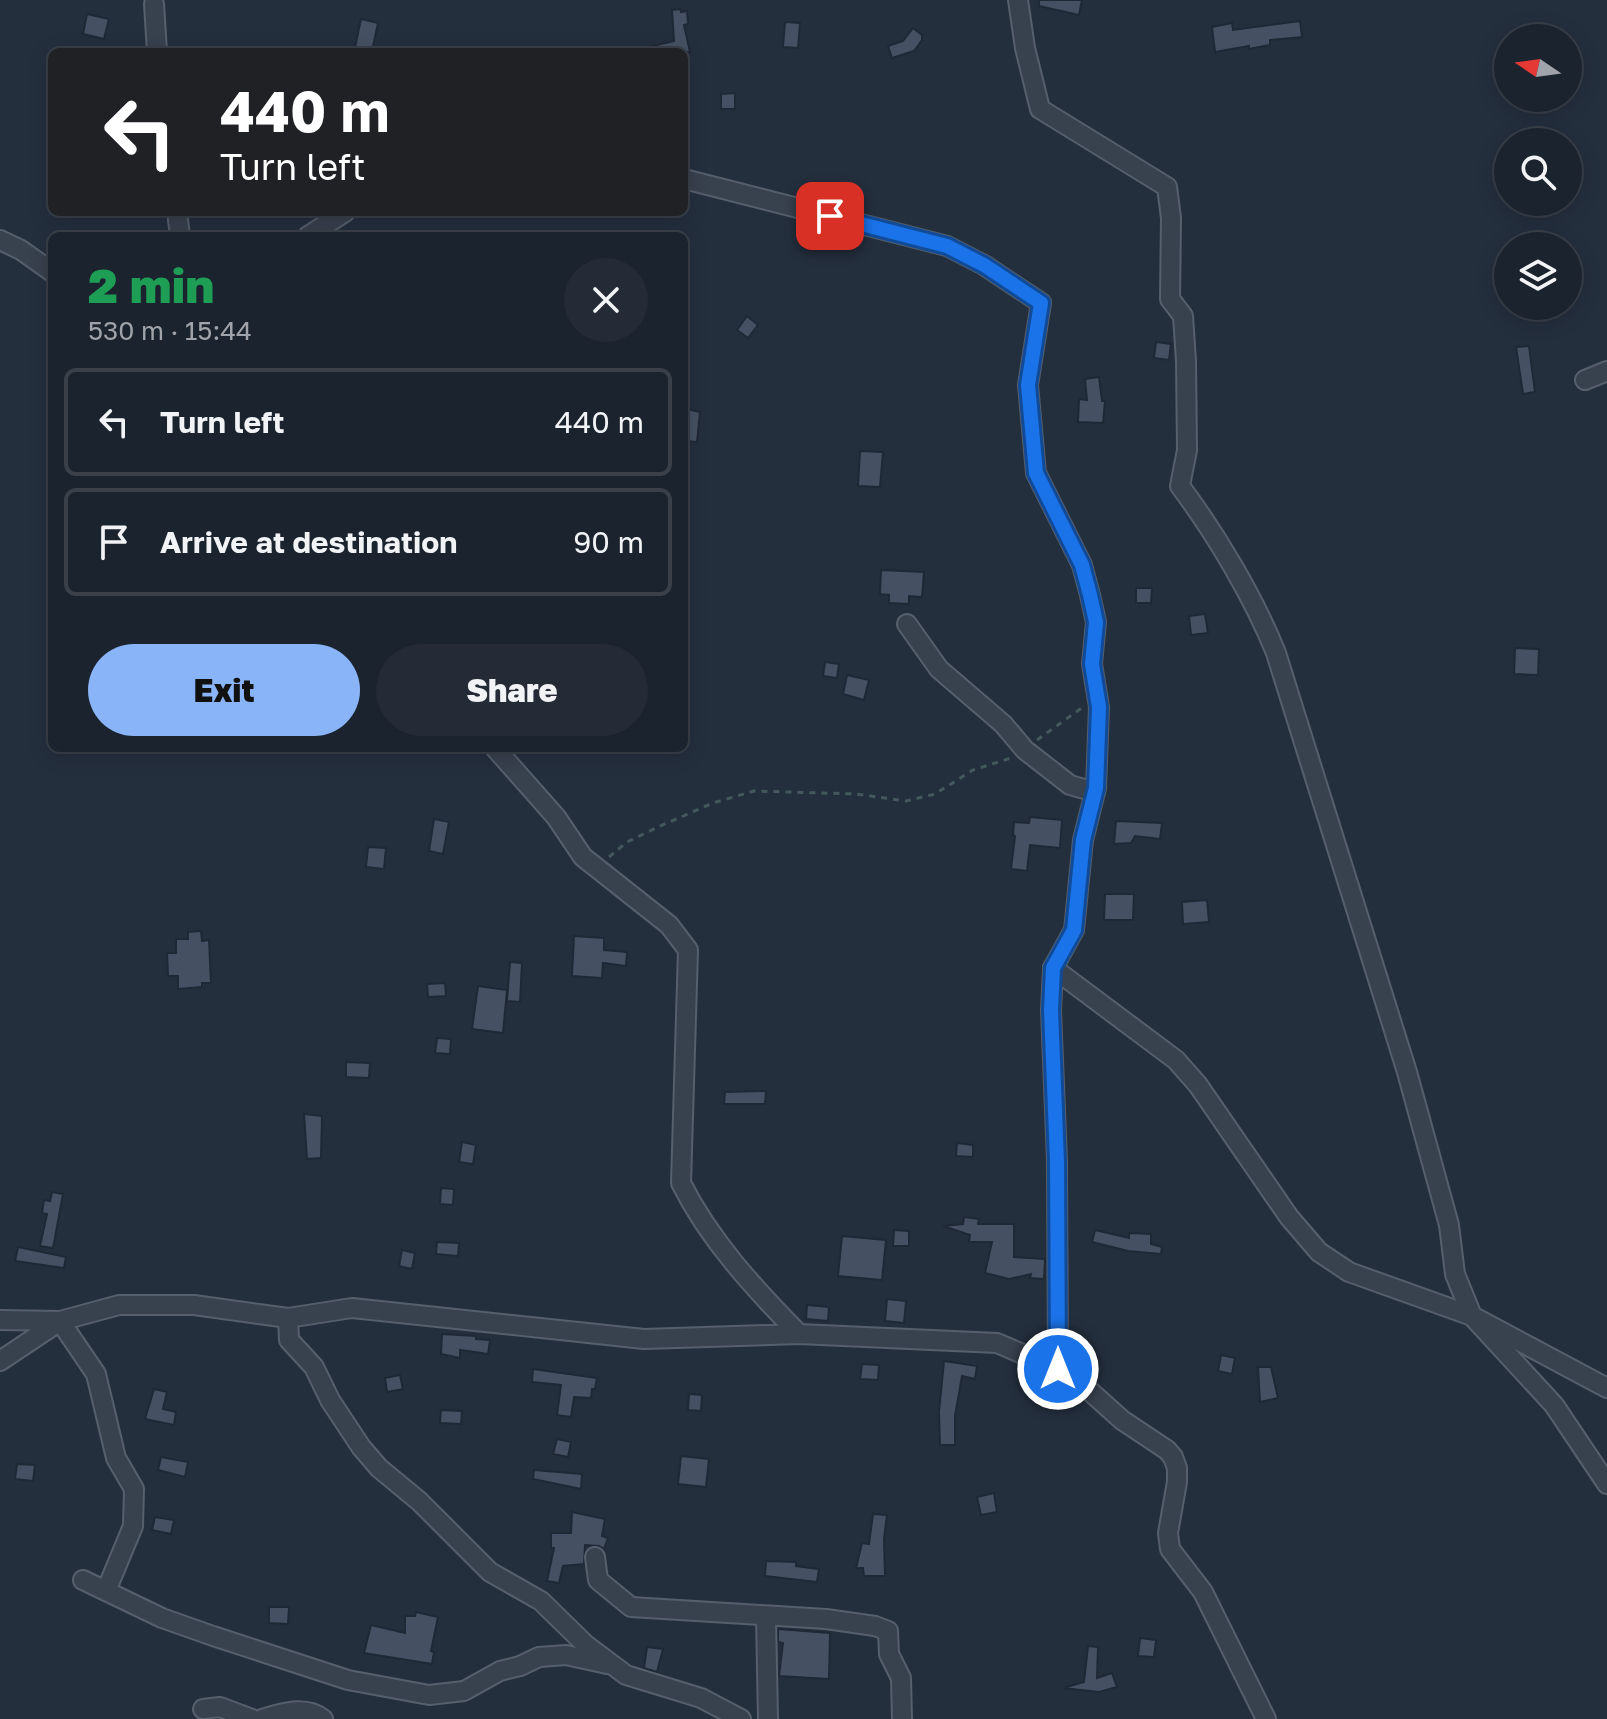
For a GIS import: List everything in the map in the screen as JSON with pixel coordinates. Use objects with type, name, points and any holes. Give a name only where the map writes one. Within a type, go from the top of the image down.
[{"type":"street","points":[[1018,0],[1025,48],[1040,109],[1167,187],[1171,218],[1170,299],[1183,316],[1186,361],[1187,450],[1180,486],[1198,510],[1264,624],[1276,653],[1407,1072],[1449,1225],[1455,1274],[1472,1316],[1554,1405],[1607,1484]]},
{"type":"street","points":[[154,4],[157,48]]},
{"type":"street","points":[[688,180],[947,246],[984,265],[1041,303],[1028,385],[1036,473],[1082,565],[1096,622],[1092,664],[1099,707],[1095,792],[1083,840],[1074,930],[1053,968],[1051,1010],[1057,1161],[1058,1369]]},
{"type":"street","points":[[314,232],[339,216]]},
{"type":"street","points":[[0,240],[48,269]]},
{"type":"street","points":[[1585,380],[1607,371]]},
{"type":"street","points":[[907,624],[939,669],[1003,724],[1025,750],[1070,785],[1095,792]]},
{"type":"street","points":[[499,752],[556,817],[583,857],[669,925],[688,950],[681,1183],[695,1211],[754,1288],[799,1334]]},
{"type":"street","points":[[1053,968],[1176,1060],[1198,1085],[1289,1217],[1319,1252],[1349,1272],[1472,1316],[1607,1388]]},
{"type":"street","points":[[0,1320],[60,1321],[119,1305],[194,1305],[288,1318],[352,1308],[644,1339],[799,1334],[997,1343],[1058,1369],[1082,1384],[1122,1420],[1173,1457],[1177,1482],[1168,1533],[1170,1549],[1203,1592],[1266,1719]]},
{"type":"street","points":[[288,1318],[289,1340],[314,1367],[330,1400],[361,1447],[379,1468],[419,1501],[490,1572],[541,1601],[586,1645],[626,1675],[701,1698],[741,1719]]},
{"type":"street","points":[[0,1361],[60,1321]]},
{"type":"street","points":[[60,1321],[96,1374],[116,1458],[134,1489],[133,1526],[106,1591]]},
{"type":"street","points":[[595,1557],[598,1580],[631,1607],[826,1619],[875,1626],[888,1631],[889,1654],[901,1678],[902,1719]]},
{"type":"street","points":[[83,1580],[162,1618],[348,1680],[429,1695],[464,1691],[500,1671],[539,1657],[566,1655],[613,1665]]},
{"type":"street","points":[[766,1617],[768,1719]]},
{"type":"street","points":[[203,1709],[220,1707],[252,1719]]},
{"type":"street","points":[[262,1719],[286,1711],[316,1714],[323,1719]]},
{"type":"path","points":[[597,868],[627,842],[713,803],[754,791],[856,794],[906,801],[935,794],[973,770],[1017,755],[1097,698]]},
{"type":"building","points":[[1039,0],[1082,0],[1079,15],[1039,6]]},
{"type":"building","points":[[672,10],[687,11],[688,24],[684,25],[690,52],[688,48],[648,48],[674,41]]},
{"type":"building","points":[[87,14],[109,19],[104,39],[83,34]]},
{"type":"building","points":[[361,19],[378,23],[373,48],[355,47]]},
{"type":"building","points":[[1300,21],[1302,37],[1270,40],[1270,45],[1249,49],[1249,46],[1215,52],[1212,27],[1232,23],[1233,30]]},
{"type":"building","points":[[785,22],[800,23],[798,48],[783,47]]},
{"type":"building","points":[[913,28],[922,35],[922,40],[914,51],[892,58],[888,46],[903,41]]},
{"type":"building","points":[[735,93],[735,109],[721,109],[721,94]]},
{"type":"building","points":[[747,316],[758,325],[748,338],[737,330]]},
{"type":"building","points":[[1156,342],[1171,344],[1169,360],[1154,358]]},
{"type":"building","points":[[1529,346],[1535,392],[1523,394],[1516,347]]},
{"type":"building","points":[[1099,377],[1102,401],[1105,401],[1103,423],[1078,422],[1079,399],[1087,400],[1085,379]]},
{"type":"building","points":[[688,409],[700,412],[697,442],[688,441]]},
{"type":"building","points":[[860,451],[883,452],[880,487],[858,486]]},
{"type":"building","points":[[881,570],[924,572],[922,597],[909,596],[909,604],[889,603],[889,595],[880,594]]},
{"type":"building","points":[[1136,588],[1152,588],[1151,603],[1136,603]]},
{"type":"building","points":[[1205,614],[1208,633],[1191,635],[1189,616]]},
{"type":"building","points":[[1515,648],[1539,649],[1538,675],[1514,674]]},
{"type":"building","points":[[825,662],[839,664],[837,678],[823,676]]},
{"type":"building","points":[[847,675],[869,680],[864,700],[843,694]]},
{"type":"building","points":[[1030,817],[1062,820],[1060,848],[1030,845],[1027,871],[1011,869],[1014,822],[1029,823]]},
{"type":"building","points":[[434,819],[449,822],[443,854],[429,851]]},
{"type":"building","points":[[1116,821],[1162,823],[1160,839],[1135,836],[1131,843],[1114,844]]},
{"type":"building","points":[[368,847],[386,848],[384,869],[366,867]]},
{"type":"building","points":[[1105,894],[1134,894],[1133,920],[1104,920]]},
{"type":"building","points":[[1207,900],[1209,922],[1183,924],[1182,902]]},
{"type":"building","points":[[201,931],[202,941],[209,940],[211,983],[178,989],[178,976],[168,976],[167,953],[176,953],[176,939],[188,939],[188,932]]},
{"type":"building","points":[[574,936],[604,938],[604,950],[627,952],[626,966],[603,963],[602,978],[572,976]]},
{"type":"building","points":[[510,962],[522,963],[520,1002],[507,1001]]},
{"type":"building","points":[[445,983],[446,996],[428,997],[427,984]]},
{"type":"building","points":[[478,986],[507,990],[503,1033],[472,1029]]},
{"type":"building","points":[[437,1038],[451,1039],[450,1054],[435,1053]]},
{"type":"building","points":[[346,1062],[370,1063],[369,1078],[346,1077]]},
{"type":"building","points":[[766,1091],[765,1104],[724,1104],[725,1092]]},
{"type":"building","points":[[304,1114],[322,1116],[321,1158],[307,1159]]},
{"type":"building","points":[[462,1142],[476,1145],[473,1164],[459,1162]]},
{"type":"building","points":[[957,1143],[973,1145],[973,1157],[956,1156]]},
{"type":"building","points":[[441,1188],[454,1189],[453,1205],[440,1204]]},
{"type":"building","points":[[52,1192],[63,1194],[53,1248],[40,1246],[47,1214],[42,1213],[44,1200],[50,1201]]},
{"type":"building","points":[[964,1217],[979,1219],[978,1224],[1014,1224],[1014,1257],[1045,1259],[1044,1279],[1030,1278],[1031,1274],[1009,1279],[985,1273],[992,1242],[969,1242],[970,1235],[943,1226],[963,1224]]},
{"type":"building","points":[[894,1230],[909,1231],[909,1246],[893,1246]]},
{"type":"building","points":[[1095,1230],[1129,1238],[1129,1233],[1151,1234],[1151,1244],[1162,1247],[1161,1254],[1128,1251],[1092,1242]]},
{"type":"building","points":[[842,1236],[886,1240],[882,1280],[838,1276]]},
{"type":"building","points":[[437,1242],[459,1243],[458,1256],[436,1254]]},
{"type":"building","points":[[18,1247],[66,1257],[64,1268],[15,1261]]},
{"type":"building","points":[[402,1250],[415,1253],[412,1269],[399,1266]]},
{"type":"building","points":[[887,1299],[906,1301],[904,1323],[885,1321]]},
{"type":"building","points":[[807,1305],[829,1307],[828,1321],[806,1319]]},
{"type":"building","points":[[442,1334],[490,1340],[488,1354],[460,1350],[460,1358],[441,1354]]},
{"type":"building","points":[[1221,1355],[1235,1358],[1232,1374],[1218,1371]]},
{"type":"building","points":[[944,1361],[977,1366],[975,1379],[962,1376],[955,1416],[955,1445],[940,1445],[939,1412]]},
{"type":"building","points":[[862,1364],[879,1365],[878,1380],[860,1379]]},
{"type":"building","points":[[1258,1367],[1271,1367],[1278,1398],[1260,1402]]},
{"type":"building","points":[[533,1369],[597,1378],[595,1389],[592,1389],[591,1398],[574,1397],[571,1417],[557,1415],[561,1385],[532,1382]]},
{"type":"building","points":[[400,1375],[403,1389],[387,1392],[385,1378]]},
{"type":"building","points":[[154,1389],[167,1392],[163,1409],[176,1412],[174,1425],[145,1419]]},
{"type":"building","points":[[689,1394],[702,1395],[701,1411],[688,1410]]},
{"type":"building","points":[[441,1410],[462,1411],[461,1424],[440,1423]]},
{"type":"building","points":[[557,1439],[571,1442],[568,1457],[553,1454]]},
{"type":"building","points":[[681,1456],[709,1459],[706,1487],[678,1484]]},
{"type":"building","points":[[161,1457],[188,1462],[185,1477],[158,1470]]},
{"type":"building","points":[[17,1464],[35,1465],[33,1481],[15,1479]]},
{"type":"building","points":[[534,1470],[582,1474],[581,1489],[533,1479]]},
{"type":"building","points":[[994,1493],[997,1512],[981,1515],[977,1497]]},
{"type":"building","points":[[572,1512],[605,1519],[602,1536],[608,1538],[604,1549],[585,1545],[584,1564],[563,1566],[559,1583],[547,1581],[554,1548],[551,1548],[551,1533],[571,1533]]},
{"type":"building","points":[[873,1514],[887,1515],[885,1576],[864,1576],[863,1568],[856,1568],[862,1543],[869,1544]]},
{"type":"building","points":[[155,1517],[174,1520],[171,1534],[152,1530]]},
{"type":"building","points":[[766,1561],[796,1562],[796,1566],[819,1569],[817,1582],[765,1576]]},
{"type":"building","points":[[269,1607],[289,1607],[288,1624],[269,1623]]},
{"type":"building","points":[[416,1612],[438,1617],[431,1651],[434,1652],[432,1664],[364,1653],[371,1625],[405,1633],[405,1616],[415,1616]]},
{"type":"building","points":[[778,1629],[830,1633],[829,1679],[779,1676],[783,1643],[778,1642]]},
{"type":"building","points":[[1140,1638],[1156,1640],[1154,1657],[1138,1656]]},
{"type":"building","points":[[1088,1646],[1098,1647],[1097,1678],[1112,1673],[1117,1687],[1099,1692],[1063,1688],[1084,1682]]},
{"type":"building","points":[[647,1647],[663,1649],[657,1672],[644,1668]]},
{"type":"route","points":[[830,216],[947,246],[984,265],[1041,303],[1028,385],[1036,473],[1082,565],[1096,622],[1092,664],[1099,707],[1096,788],[1083,840],[1074,930],[1053,968],[1051,1010],[1057,1161],[1058,1369]]}]
